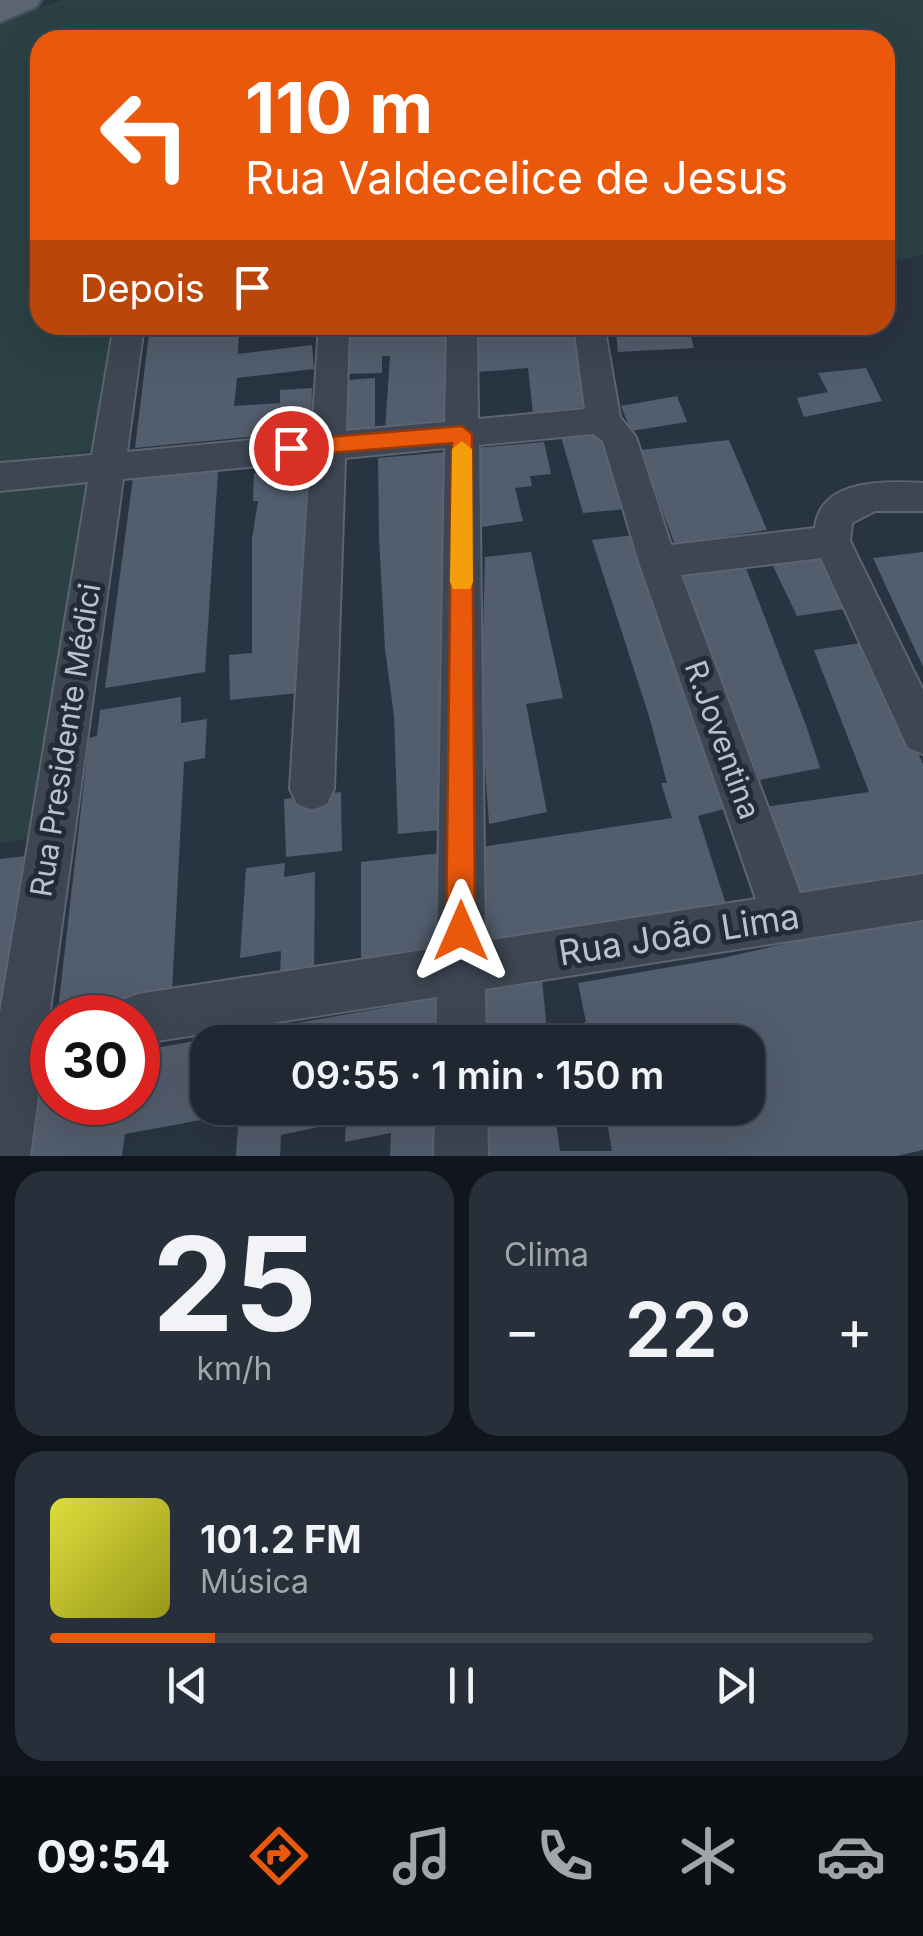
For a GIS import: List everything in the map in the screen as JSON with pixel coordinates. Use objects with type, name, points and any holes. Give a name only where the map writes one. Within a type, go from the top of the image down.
[{"type":"main road","points":[[0,12],[25,0]]},
{"type":"street","name":"Rua Presidente Médici","points":[[3,1156],[127,335]]},
{"type":"street","points":[[312,790],[334,335]]},
{"type":"street","points":[[460,1025],[462,335]]},
{"type":"street","name":"R.Joventina","points":[[591,335],[611,430],[786,919]]},
{"type":"street","points":[[0,477],[595,421],[611,430]]},
{"type":"street","points":[[923,497],[874,495],[857,500],[834,518],[832,541],[923,734]]},
{"type":"street","points":[[658,562],[832,541]]},
{"type":"street","name":"Rua João Lima","points":[[160,1016],[923,897]]},
{"type":"street","points":[[460,1125],[460,1156]]},
{"type":"green space","points":[[62,0],[923,0],[923,255],[895,262],[895,30],[30,30],[30,335],[114,335],[94,451],[0,461],[0,21]]},
{"type":"green space","points":[[89,479],[29,838],[0,843],[0,489]]},
{"type":"building","points":[[149,335],[239,335],[238,354],[312,345],[314,369],[237,378],[234,406],[280,403],[280,390],[312,388],[311,435],[279,434],[135,448]]},
{"type":"building","points":[[347,335],[447,335],[450,424],[385,430],[390,356],[382,356],[382,373],[345,374]]},
{"type":"building","points":[[476,335],[576,335],[584,407],[533,413],[528,368],[478,372]]},
{"type":"building","points":[[616,335],[691,335],[694,348],[618,352]]},
{"type":"building","points":[[866,368],[882,401],[804,417],[797,398],[828,392],[818,373]]},
{"type":"building","points":[[375,378],[375,429],[344,430],[346,380]]},
{"type":"building","points":[[677,396],[687,422],[631,431],[621,406]]},
{"type":"building","points":[[605,433],[626,509],[583,513],[561,437]]},
{"type":"building","points":[[729,440],[767,530],[675,545],[640,450]]},
{"type":"building","points":[[544,442],[551,474],[530,476],[532,486],[515,488],[523,521],[481,527],[476,448]]},
{"type":"building","points":[[446,452],[450,829],[398,834],[394,716],[385,649],[378,458]]},
{"type":"building","points":[[307,468],[298,693],[230,700],[229,655],[252,653],[252,539],[258,501],[253,501],[254,473]]},
{"type":"building","points":[[218,472],[205,672],[105,688],[133,477]]},
{"type":"building","points":[[634,535],[735,806],[698,816],[729,914],[486,954],[481,847],[672,818],[661,783],[667,783],[649,716],[592,540]]},
{"type":"building","points":[[531,552],[563,698],[526,704],[547,812],[489,824],[481,711],[485,557]]},
{"type":"building","points":[[923,552],[923,667],[873,558]]},
{"type":"building","points":[[827,555],[851,608],[797,616],[771,562]]},
{"type":"building","points":[[746,568],[820,768],[760,780],[681,575]]},
{"type":"building","points":[[867,642],[923,764],[923,879],[795,903],[764,807],[869,792],[814,650]]},
{"type":"building","points":[[181,697],[181,723],[207,719],[205,758],[184,762],[172,992],[60,995],[89,738],[97,736],[100,710]]},
{"type":"building","points":[[341,792],[342,851],[286,857],[284,799]]},
{"type":"building","points":[[441,853],[442,954],[361,967],[361,862]]},
{"type":"building","points":[[26,856],[7,1015],[0,1017],[0,859]]},
{"type":"building","points":[[285,863],[284,877],[315,872],[314,973],[280,978],[281,951],[240,958],[246,868]]},
{"type":"building","points":[[923,922],[923,1150],[897,1156],[480,1156],[478,1125],[556,1125],[560,1151],[612,1151],[608,1125],[765,1125],[765,1025],[574,1025],[586,1022],[578,983],[722,958],[833,933]]},
{"type":"building","points":[[542,978],[546,1025],[473,1025],[471,990]]},
{"type":"building","points":[[439,998],[439,1025],[286,1025]]},
{"type":"building","points":[[190,1042],[190,1122],[125,1134],[122,1156],[25,1156],[30,1125],[160,1125],[160,1047]]},
{"type":"building","points":[[238,1125],[327,1125],[281,1135],[280,1156],[236,1156]]},
{"type":"building","points":[[346,1125],[440,1125],[440,1156],[390,1156],[391,1133],[345,1142]]},
{"type":"slow traffic","points":[[462,449],[462,582]]},
{"type":"route","points":[[291,448],[462,434],[461,931]]}]
